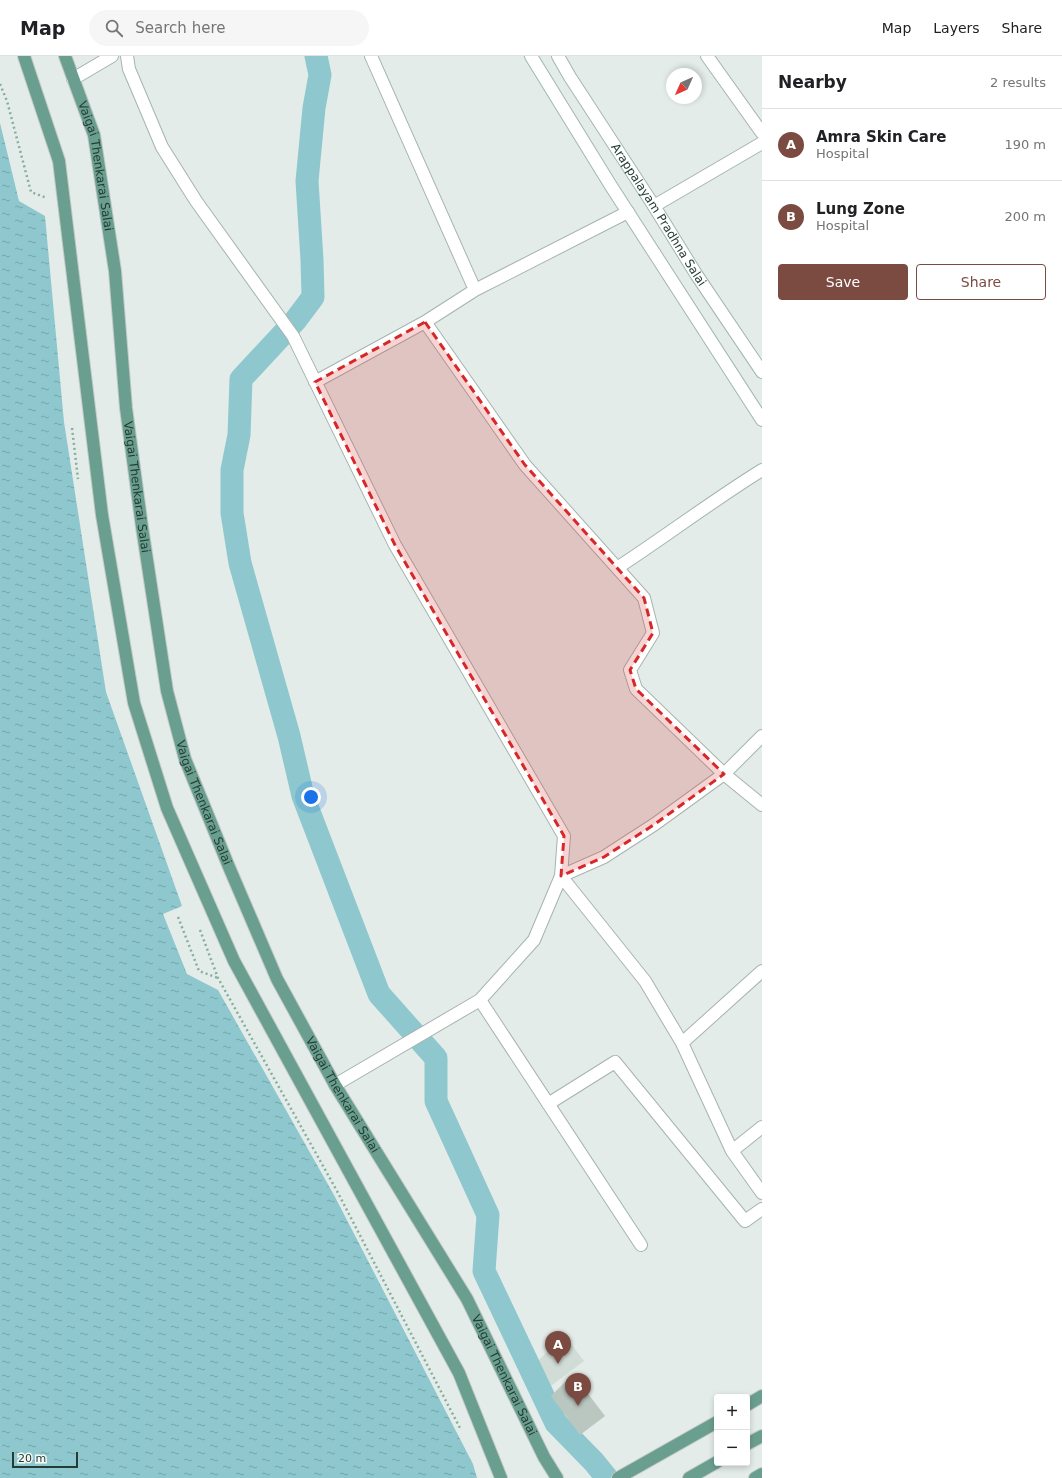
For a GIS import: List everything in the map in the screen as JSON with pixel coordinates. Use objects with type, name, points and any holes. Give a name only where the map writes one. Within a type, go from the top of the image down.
[{"type":"main road","points":[[24,56],[59,161],[104,531],[134,703],[167,808],[234,961],[459,1373],[501,1478]]},
{"type":"main road","name":"Vaigai Thenkarai Salai","points":[[65,56],[94,134],[116,271],[126,408],[167,691],[185,759],[277,979],[335,1085],[467,1299],[544,1457],[557,1478]]},
{"type":"main road","points":[[750,1402],[762,1396]]},
{"type":"main road","points":[[618,1478],[714,1424]]},
{"type":"main road","points":[[750,1442],[762,1436]]},
{"type":"main road","points":[[689,1478],[714,1464]]},
{"type":"main road","points":[[755,1478],[762,1474]]},
{"type":"street","points":[[73,79],[112,56]]},
{"type":"street","points":[[126,56],[129,69],[162,147],[196,201],[293,336],[395,546],[564,836],[560,876],[534,940],[480,1000],[335,1085]]},
{"type":"street","points":[[371,56],[475,290]]},
{"type":"street","points":[[531,56],[628,212],[762,420]]},
{"type":"street","name":"Arappalayam Pradhna Salai","points":[[558,56],[696,274],[762,372]]},
{"type":"street","points":[[707,56],[762,133]]},
{"type":"street","points":[[654,206],[762,143]]},
{"type":"street","points":[[315,382],[425,322],[475,290],[628,212]]},
{"type":"street","points":[[425,322],[525,465],[644,598],[653,633],[630,670],[636,689],[724,774],[762,805]]},
{"type":"street","points":[[617,568],[673,532],[698,512],[762,470]]},
{"type":"street","points":[[560,876],[604,857],[655,824],[724,774],[762,736]]},
{"type":"street","points":[[560,876],[645,981],[682,1043],[732,1151],[762,1193]]},
{"type":"street","points":[[682,1043],[762,971]]},
{"type":"street","points":[[480,1000],[641,1245]]},
{"type":"street","points":[[548,1104],[615,1062],[746,1221],[762,1209]]},
{"type":"street","points":[[732,1151],[762,1127]]},
{"type":"path","points":[[0,84],[7,101],[31,192],[49,199]]},
{"type":"path","points":[[178,917],[199,972],[218,978]]},
{"type":"highlighted area","points":[[425,322],[525,465],[644,598],[653,633],[630,670],[636,689],[724,774],[655,824],[604,857],[561,876],[564,836],[395,545],[315,382]]},
{"type":"shaded area","points":[[564,1335],[584,1361],[548,1388],[533,1366]]},
{"type":"water","points":[[0,123],[19,201],[45,216],[64,422],[106,692],[182,906],[163,914],[187,974],[218,990],[334,1195],[473,1464],[477,1478],[0,1478]]},
{"type":"building","points":[[573,1374],[605,1416],[580,1435],[551,1396]]},
{"type":"waterway","points":[[316,56],[320,75],[314,108],[307,181],[313,297],[295,321],[241,379],[239,435],[232,470],[232,513],[240,563],[289,736],[303,796],[379,994],[436,1058],[436,1101],[488,1215],[484,1271],[556,1423],[594,1462],[607,1478]]},
{"type":"place","name":"Amra Skin Care","points":[[558,1364]]},
{"type":"place","name":"Lung Zone","points":[[578,1406]]}]
